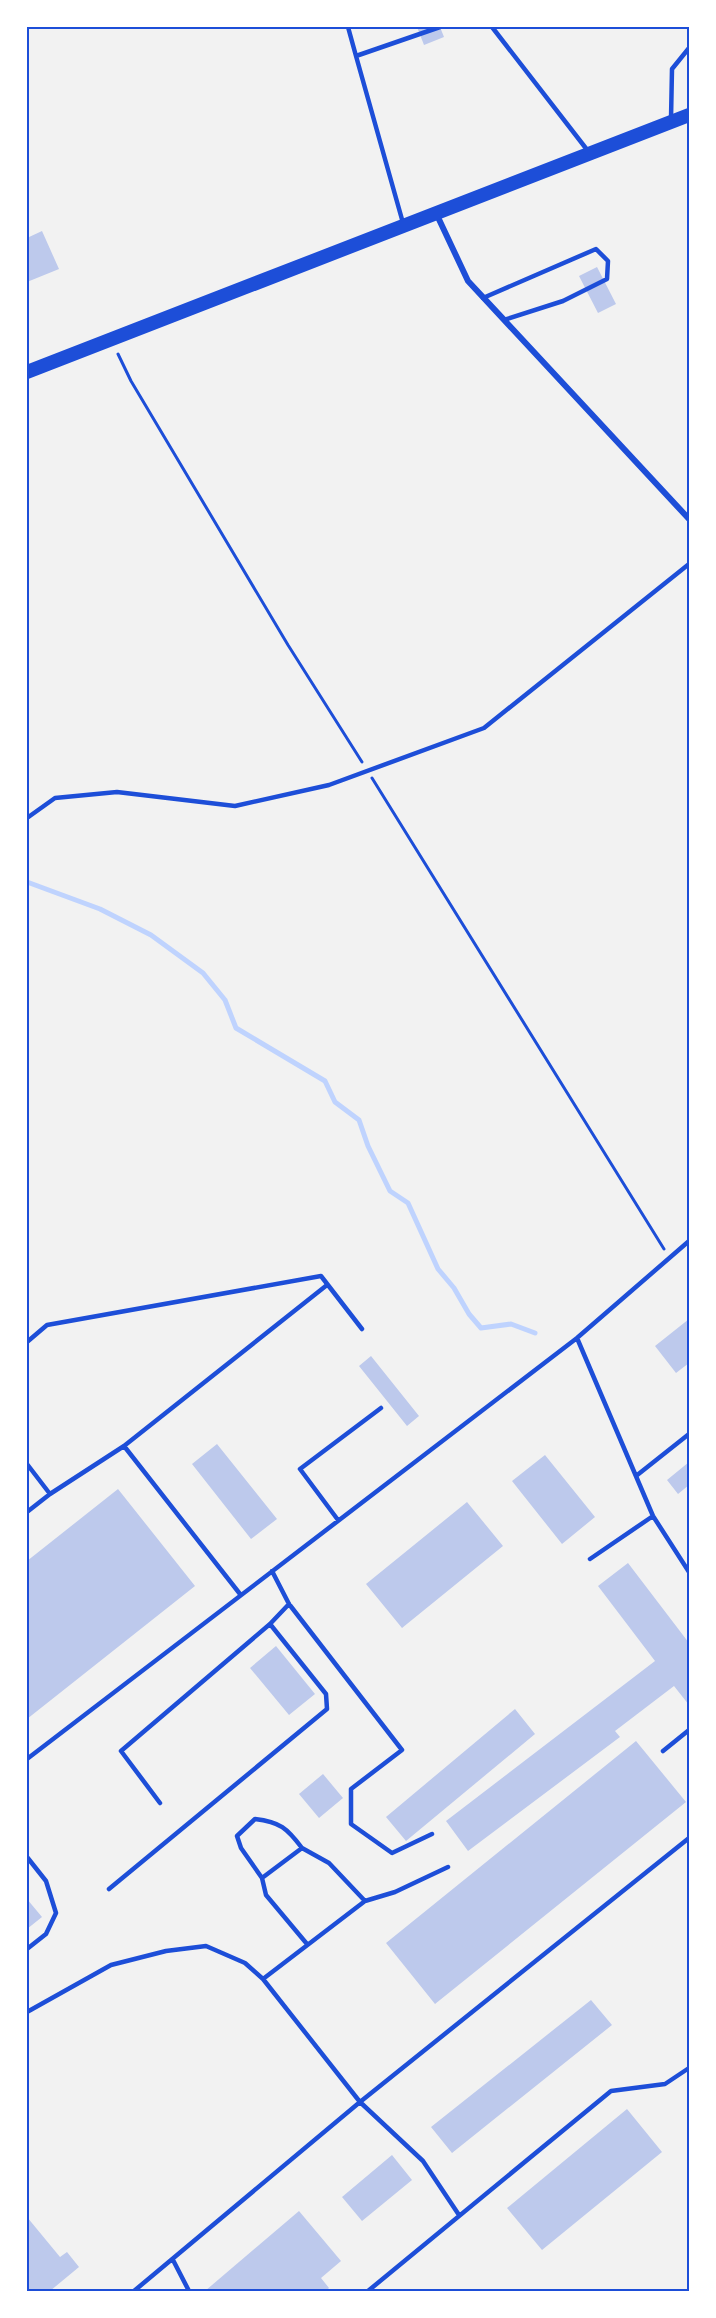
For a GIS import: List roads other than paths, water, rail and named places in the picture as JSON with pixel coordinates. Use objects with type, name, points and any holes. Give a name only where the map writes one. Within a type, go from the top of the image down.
[{"type":"main road","points":[[27,372],[689,115]]},
{"type":"street","points":[[436,213],[468,281],[689,519]]},
{"type":"lane","points":[[348,27],[403,225]]},
{"type":"lane","points":[[356,56],[440,27]]},
{"type":"lane","points":[[492,27],[590,153]]},
{"type":"lane","points":[[671,122],[672,69],[689,48]]},
{"type":"lane","points":[[483,298],[596,249],[608,261],[607,279],[563,302],[504,320]]},
{"type":"lane","points":[[27,818],[55,798],[117,792],[235,806],[329,785],[484,728],[689,564]]},
{"type":"lane","points":[[27,1759],[577,1338],[689,1241]]},
{"type":"lane","points":[[27,1342],[47,1325],[321,1276],[362,1329]]},
{"type":"lane","points":[[27,1512],[50,1494],[124,1446],[327,1285]]},
{"type":"lane","points":[[577,1338],[653,1516],[689,1572]]},
{"type":"lane","points":[[338,1520],[300,1469],[381,1408]]},
{"type":"lane","points":[[636,1476],[689,1434]]},
{"type":"lane","points":[[124,1446],[240,1594]]},
{"type":"lane","points":[[27,1464],[50,1494]]},
{"type":"lane","points":[[590,1559],[653,1516]]},
{"type":"lane","points":[[272,1571],[289,1604],[402,1750],[351,1789],[351,1824],[392,1853],[432,1834]]},
{"type":"lane","points":[[160,1803],[121,1751],[270,1624],[289,1604]]},
{"type":"lane","points":[[109,1889],[327,1709],[326,1694],[270,1624]]},
{"type":"lane","points":[[663,1751],[689,1730]]},
{"type":"lane","points":[[307,1944],[266,1895],[262,1878],[241,1848],[237,1836],[255,1819],[273,1821],[289,1832],[302,1848],[329,1863],[365,1901]]},
{"type":"lane","points":[[134,2291],[360,2102],[689,1838]]},
{"type":"lane","points":[[262,1878],[302,1848]]},
{"type":"lane","points":[[27,1857],[46,1881],[56,1913],[46,1934],[27,1949]]},
{"type":"lane","points":[[263,1979],[365,1901],[396,1892],[448,1867]]},
{"type":"lane","points":[[27,2012],[111,1965],[166,1951],[206,1946],[244,1963],[263,1979],[360,2102],[423,2161],[459,2215]]},
{"type":"lane","points":[[368,2291],[611,2091],[665,2084],[689,2068]]},
{"type":"lane","points":[[173,2260],[189,2291]]},
{"type":"waterway","points":[[27,882],[100,909],[151,935],[203,973],[225,1000],[236,1028],[325,1081],[335,1102],[359,1120],[368,1146],[390,1191],[408,1203],[438,1269],[454,1288],[469,1314],[481,1328],[511,1324],[535,1333]]}]
